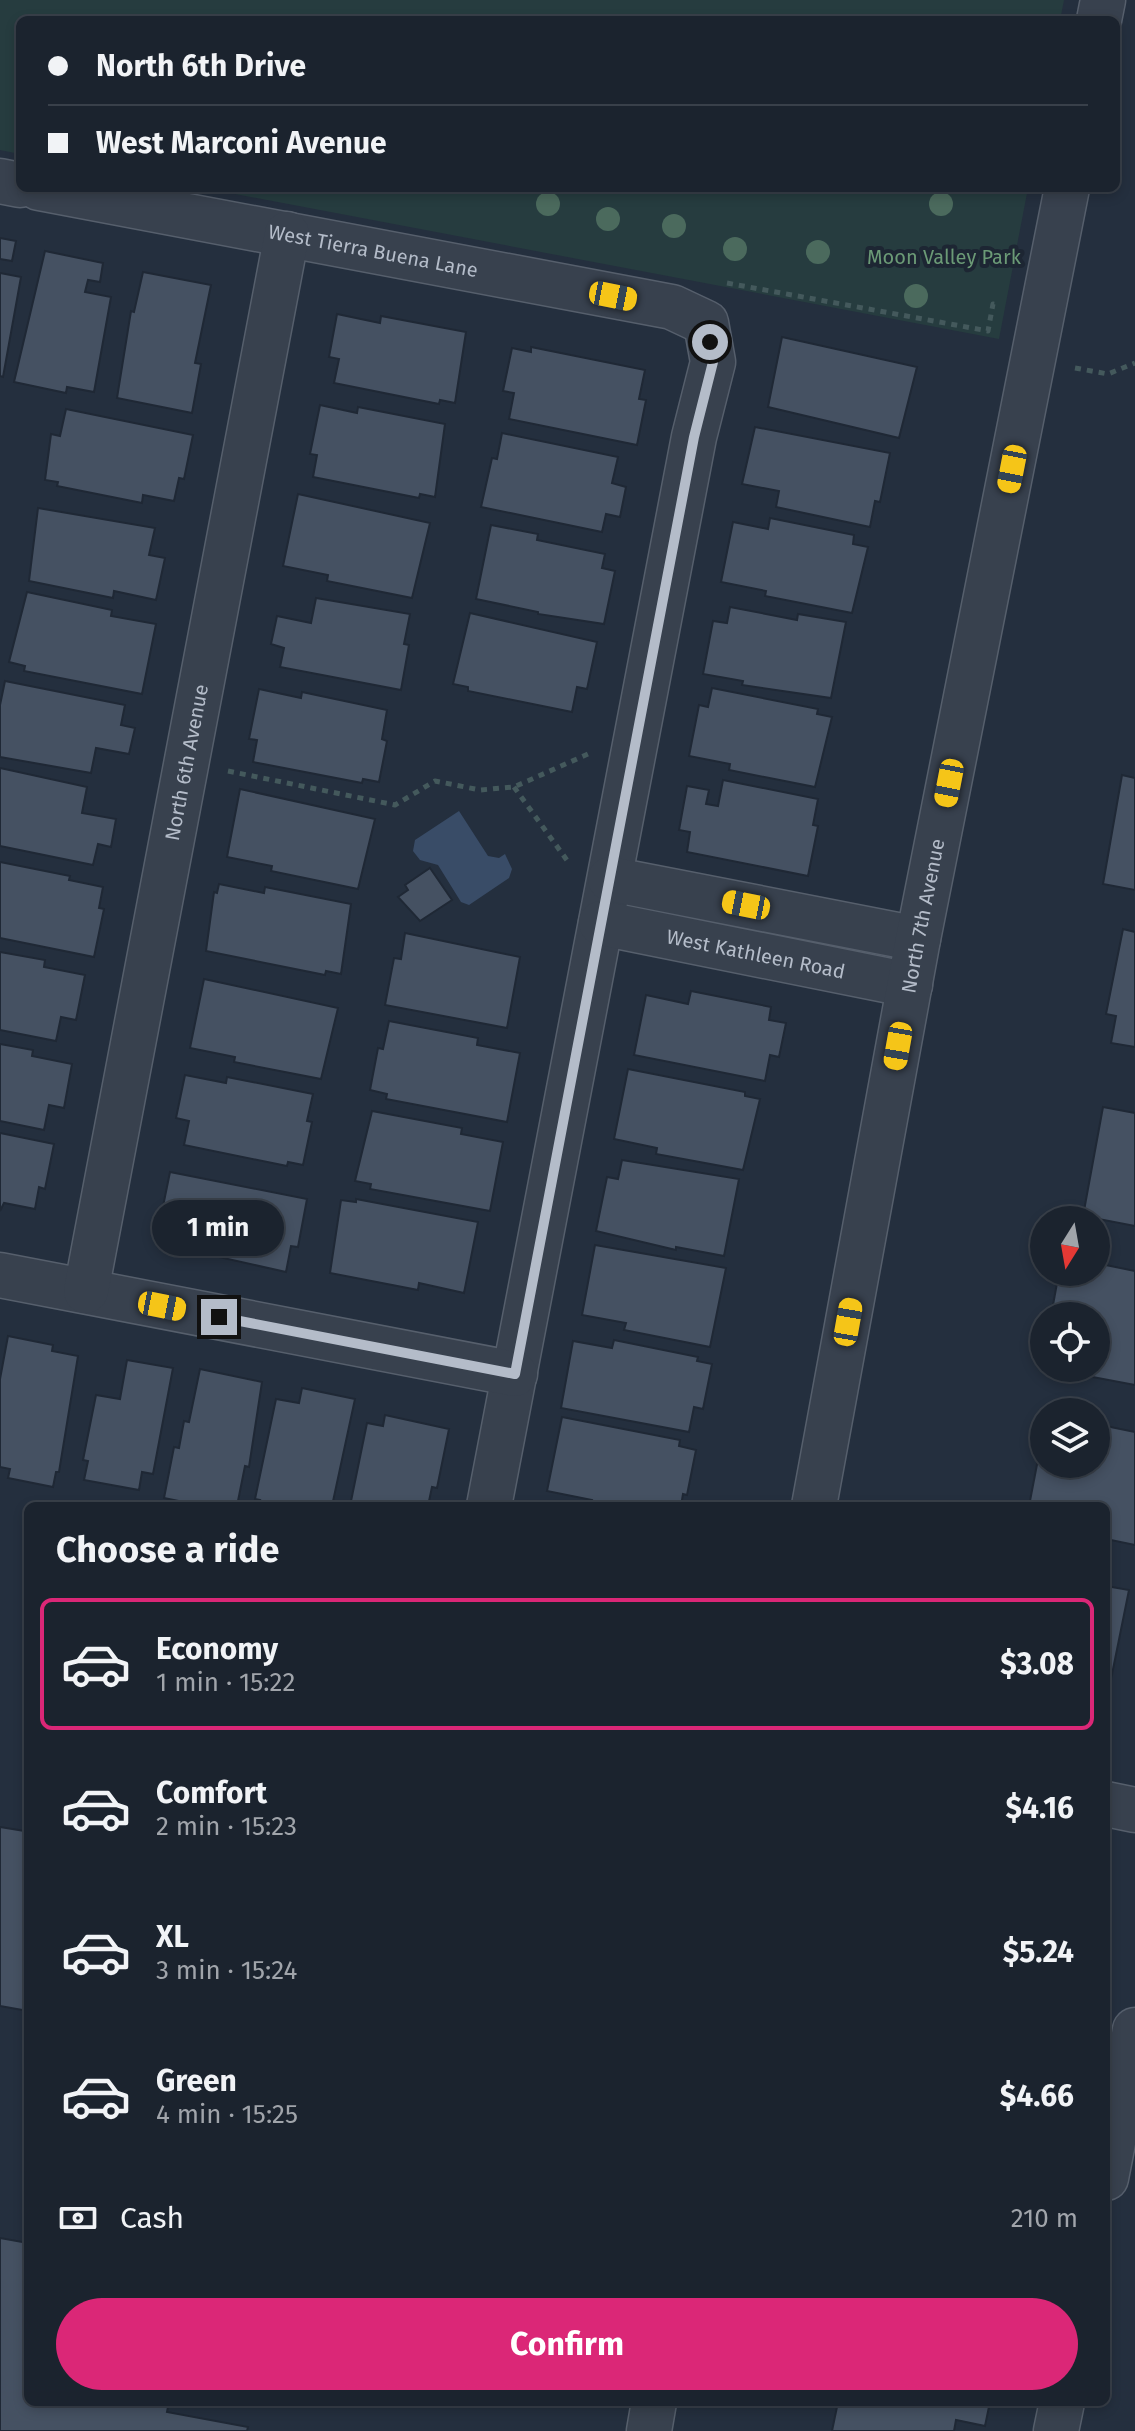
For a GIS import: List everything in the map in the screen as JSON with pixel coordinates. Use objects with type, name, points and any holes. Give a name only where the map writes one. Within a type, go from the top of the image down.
[{"type":"street","name":"West Tierra Buena Lane","points":[[61,192],[672,307],[706,323],[713,362],[694,437],[632,763]]},
{"type":"street","name":"North 7th Avenue","points":[[815,1502],[918,939],[1066,192]]},
{"type":"street","name":"North 6th Avenue","points":[[86,1291],[287,234]]},
{"type":"street","points":[[490,1502],[632,763]]},
{"type":"street","points":[[610,876],[918,939]]},
{"type":"street","name":"West Kathleen Road","points":[[601,923],[910,985]]},
{"type":"street","points":[[0,1275],[515,1374]]},
{"type":"street","points":[[1110,1805],[1135,1810]]},
{"type":"street","points":[[1110,2163],[1129,2092],[1135,2030]]},
{"type":"street","points":[[649,2431],[653,2406]]},
{"type":"street","points":[[1056,2431],[1061,2406]]},
{"type":"path","points":[[186,762],[395,805],[435,781],[480,790],[514,787],[589,754],[632,763]]},
{"type":"path","points":[[514,787],[565,862],[610,876]]},
{"type":"green space","points":[[0,0],[1064,0],[1061,16],[16,16],[16,153],[0,150]]},
{"type":"green space","name":"Moon Valley Park","points":[[225,192],[1027,192],[999,339]]},
{"type":"water","points":[[459,811],[488,856],[499,858],[505,854],[512,869],[509,878],[469,905],[461,902],[438,865],[420,860],[413,851],[415,840]]},
{"type":"building","points":[[0,238],[16,241],[12,261],[0,259]]},
{"type":"building","points":[[45,251],[103,263],[100,282],[88,280],[85,292],[111,297],[94,392],[67,387],[66,393],[14,382]]},
{"type":"building","points":[[143,272],[211,285],[195,363],[201,364],[192,413],[117,398],[131,311],[134,312]]},
{"type":"building","points":[[0,273],[21,277],[3,377],[0,376]]},
{"type":"building","points":[[337,314],[380,323],[381,316],[466,332],[455,403],[440,400],[439,404],[334,383],[339,359],[329,357]]},
{"type":"building","points":[[782,337],[917,367],[899,438],[768,407]]},
{"type":"building","points":[[531,347],[645,370],[639,399],[646,400],[637,445],[509,419],[514,393],[503,391],[512,348],[531,352]]},
{"type":"building","points":[[320,405],[357,413],[358,407],[445,424],[435,497],[420,494],[419,498],[313,477],[317,455],[310,454]]},
{"type":"building","points":[[66,409],[193,435],[184,479],[179,478],[174,501],[143,495],[142,503],[57,486],[58,482],[45,480],[51,434],[60,436]]},
{"type":"building","points":[[755,427],[890,453],[880,502],[875,501],[870,527],[776,507],[779,491],[742,484]]},
{"type":"building","points":[[502,433],[618,457],[612,483],[626,487],[620,517],[606,514],[602,532],[481,507],[492,458],[497,459]]},
{"type":"building","points":[[298,494],[430,523],[412,598],[327,581],[328,575],[283,566]]},
{"type":"building","points":[[38,508],[155,528],[149,555],[165,558],[156,600],[114,591],[113,598],[29,581]]},
{"type":"building","points":[[770,518],[854,535],[853,544],[868,547],[852,613],[765,596],[766,591],[721,582],[733,522],[768,529]]},
{"type":"building","points":[[491,525],[538,534],[537,540],[605,554],[602,568],[615,571],[604,624],[538,614],[476,599]]},
{"type":"building","points":[[27,592],[112,610],[111,616],[156,624],[142,694],[24,671],[25,666],[9,662]]},
{"type":"building","points":[[316,598],[410,614],[404,644],[409,645],[401,690],[280,667],[284,648],[271,644],[277,616],[311,623]]},
{"type":"building","points":[[730,607],[797,620],[798,614],[846,622],[831,698],[742,685],[743,681],[703,674],[713,621],[727,623]]},
{"type":"building","points":[[470,613],[597,642],[587,689],[577,687],[572,712],[468,691],[468,687],[453,684]]},
{"type":"building","points":[[5,681],[125,705],[121,725],[135,728],[129,754],[96,748],[91,773],[0,757],[0,705]]},
{"type":"building","points":[[712,688],[818,709],[817,714],[832,717],[815,787],[729,770],[730,764],[689,756],[699,705],[708,707]]},
{"type":"building","points":[[259,689],[301,698],[302,692],[387,710],[382,739],[387,741],[379,782],[363,779],[362,783],[253,762],[257,740],[249,739]]},
{"type":"building","points":[[0,768],[87,787],[82,813],[116,819],[111,847],[98,844],[93,865],[0,846]]},
{"type":"building","points":[[1122,775],[1135,778],[1135,890],[1103,884]]},
{"type":"building","points":[[723,780],[818,799],[813,825],[818,826],[808,876],[687,852],[690,832],[679,830],[687,786],[709,790],[706,804],[718,806]]},
{"type":"building","points":[[240,789],[375,819],[358,889],[271,871],[272,866],[227,857]]},
{"type":"building","points":[[0,862],[70,876],[69,880],[103,887],[99,908],[104,909],[94,957],[0,938]]},
{"type":"building","points":[[430,868],[452,900],[420,921],[398,897],[408,890],[405,885]]},
{"type":"building","points":[[219,884],[264,893],[265,887],[351,904],[341,974],[326,971],[325,975],[206,951],[214,892],[217,893]]},
{"type":"building","points":[[1123,929],[1135,932],[1135,1047],[1111,1043],[1116,1016],[1106,1014]]},
{"type":"building","points":[[405,933],[520,957],[507,1028],[385,1005],[394,958],[401,959]]},
{"type":"building","points":[[0,952],[45,960],[44,967],[85,975],[76,1020],[61,1017],[56,1041],[0,1030]]},
{"type":"building","points":[[204,979],[338,1008],[321,1079],[234,1062],[235,1057],[190,1048]]},
{"type":"building","points":[[691,991],[771,1007],[769,1020],[786,1023],[779,1057],[770,1055],[765,1081],[634,1055],[646,995],[688,1004]]},
{"type":"building","points":[[389,1021],[478,1038],[477,1045],[520,1053],[507,1122],[386,1099],[387,1094],[370,1090],[378,1048],[383,1049]]},
{"type":"building","points":[[0,1044],[33,1050],[32,1056],[72,1064],[64,1108],[49,1105],[44,1130],[0,1121]]},
{"type":"building","points":[[628,1069],[745,1092],[745,1096],[760,1099],[743,1170],[656,1154],[657,1148],[614,1139]]},
{"type":"building","points":[[185,1075],[226,1083],[227,1077],[313,1094],[307,1121],[312,1122],[303,1165],[288,1162],[287,1166],[184,1145],[189,1121],[176,1118]]},
{"type":"building","points":[[1103,1107],[1135,1113],[1135,1226],[1110,1221],[1110,1206],[1085,1206]]},
{"type":"building","points":[[372,1111],[462,1128],[461,1134],[503,1142],[490,1211],[370,1189],[371,1184],[355,1181]]},
{"type":"building","points":[[0,1133],[54,1144],[45,1189],[39,1187],[35,1209],[4,1203],[0,1211]]},
{"type":"building","points":[[622,1160],[739,1179],[724,1256],[676,1247],[676,1250],[596,1231],[607,1177],[618,1179]]},
{"type":"building","points":[[170,1172],[307,1199],[298,1247],[291,1246],[286,1272],[192,1251],[198,1226],[182,1223],[180,1235],[158,1231]]},
{"type":"building","points":[[356,1199],[478,1222],[464,1293],[419,1283],[418,1290],[330,1273],[341,1200],[356,1202]]},
{"type":"building","points":[[595,1245],[726,1268],[710,1347],[624,1330],[626,1323],[582,1315]]},
{"type":"building","points":[[1110,1266],[1135,1271],[1135,1385],[1110,1380],[1110,1302],[1054,1302],[1056,1286],[1110,1286]]},
{"type":"building","points":[[8,1336],[53,1345],[52,1351],[78,1356],[59,1472],[56,1472],[53,1487],[8,1478],[10,1469],[0,1467],[0,1379]]},
{"type":"building","points":[[614,1340],[698,1357],[697,1361],[712,1364],[703,1409],[694,1407],[689,1432],[561,1408],[573,1341],[612,1348]]},
{"type":"building","points":[[127,1360],[173,1368],[153,1474],[142,1472],[139,1490],[84,1480],[88,1461],[83,1460],[96,1395],[120,1399]]},
{"type":"building","points":[[200,1369],[262,1382],[249,1467],[245,1466],[238,1502],[184,1502],[164,1498],[174,1447],[179,1448],[184,1421],[189,1422]]},
{"type":"building","points":[[302,1388],[355,1399],[333,1502],[259,1502],[255,1499],[276,1399],[299,1403]]},
{"type":"building","points":[[385,1415],[449,1429],[437,1488],[432,1487],[429,1502],[351,1502],[367,1423],[383,1426]]},
{"type":"building","points":[[562,1417],[680,1440],[679,1446],[696,1450],[687,1495],[683,1494],[682,1502],[592,1502],[547,1491]]},
{"type":"building","points":[[1110,1427],[1135,1432],[1135,1545],[1110,1540],[1110,1502],[1030,1502],[1034,1478],[1110,1478]]},
{"type":"building","points":[[1110,1587],[1129,1590],[1110,1684]]},
{"type":"building","points":[[0,1827],[24,1831],[24,2010],[0,2006]]},
{"type":"building","points":[[0,2238],[24,2242],[24,2406],[168,2406],[167,2412],[248,2427],[247,2431],[0,2431]]},
{"type":"building","points":[[837,2406],[989,2406],[985,2426],[956,2420],[954,2431],[832,2431]]},
{"type":"route","points":[[219,1317],[515,1374],[694,437],[713,362],[710,342]]}]
